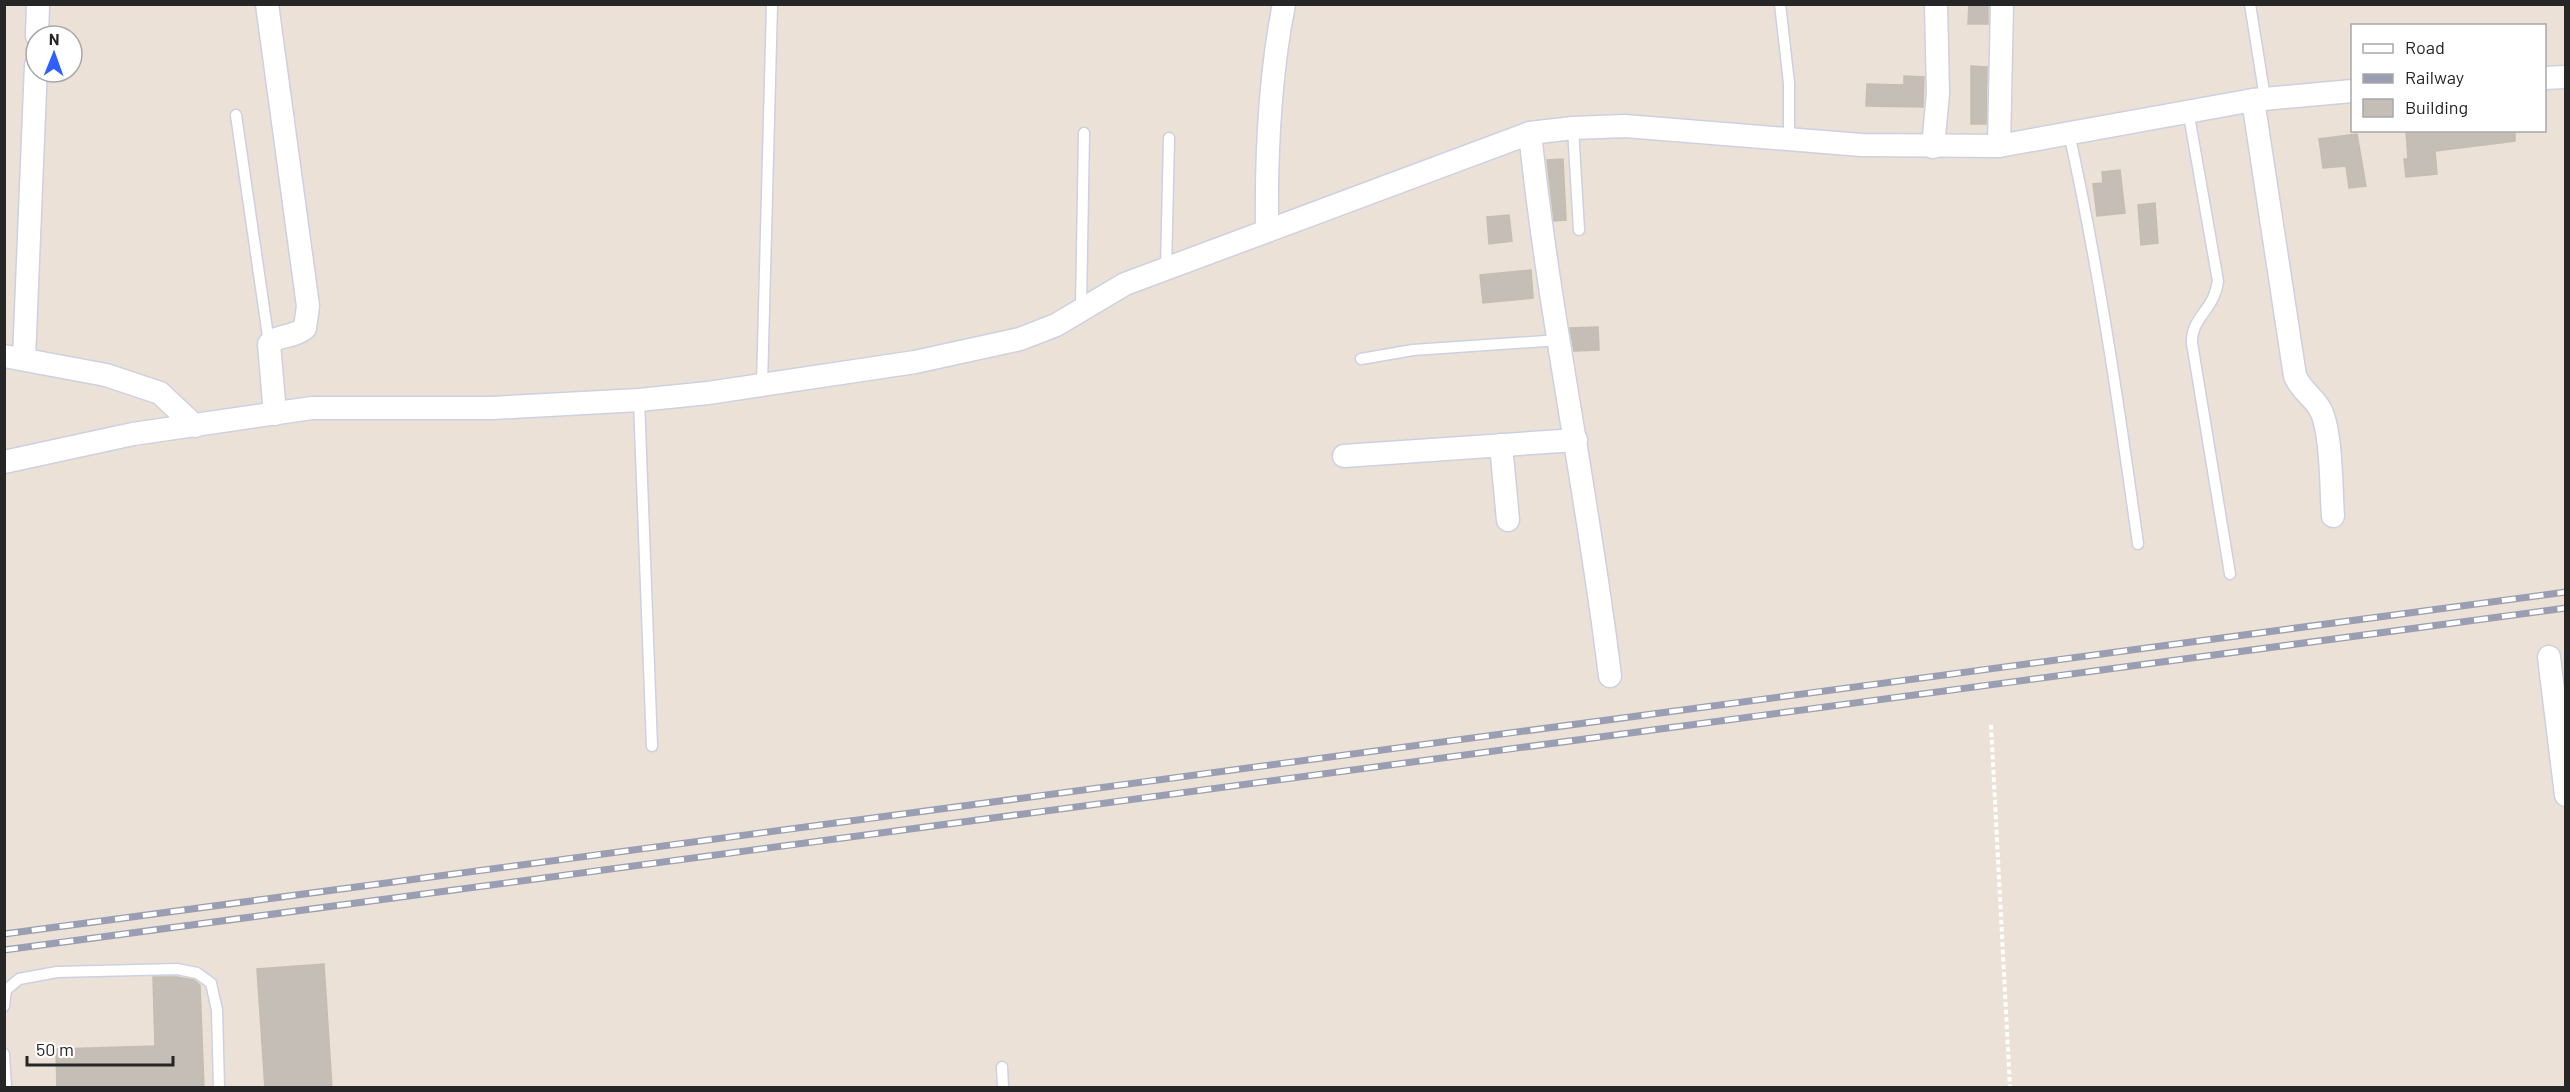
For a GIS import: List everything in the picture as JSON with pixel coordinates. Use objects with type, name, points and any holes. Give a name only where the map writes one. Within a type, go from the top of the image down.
[{"type":"street","points":[[37,24],[38,4]]},
{"type":"street","points":[[267,4],[308,306],[305,328],[297,335],[274,339],[269,344],[275,414]]},
{"type":"street","points":[[1267,231],[1267,168],[1272,79],[1284,4]]},
{"type":"street","points":[[1933,147],[1938,93],[1936,4]]},
{"type":"street","points":[[1999,146],[2002,4]]},
{"type":"street","points":[[2546,78],[2565,77]]},
{"type":"street","points":[[35,84],[14,358],[106,375],[160,393],[195,426]]},
{"type":"street","points":[[4,462],[133,434],[312,408],[492,408],[639,400],[762,385],[915,362],[1020,339],[1056,325],[1081,308],[1125,284],[1530,134],[1573,128],[1624,126],[1790,140],[1933,147],[1999,146],[2188,110],[2259,99],[2351,91]]},
{"type":"street","points":[[2259,99],[2295,376],[2301,390],[2322,411],[2327,431],[2333,516]]},
{"type":"street","points":[[1530,134],[1541,233],[1576,440],[1610,676]]},
{"type":"street","points":[[1344,456],[1576,440]]},
{"type":"street","points":[[1501,446],[1508,520]]},
{"type":"street","points":[[2549,657],[2565,795]]},
{"type":"lane","points":[[762,385],[772,4]]},
{"type":"lane","points":[[1780,4],[1789,83],[1790,140]]},
{"type":"lane","points":[[2250,4],[2259,99]]},
{"type":"lane","points":[[2188,110],[2218,281],[2212,304],[2195,324],[2192,343],[2230,574]]},
{"type":"lane","points":[[236,115],[269,344]]},
{"type":"lane","points":[[1573,128],[1579,230]]},
{"type":"lane","points":[[1081,308],[1084,133]]},
{"type":"lane","points":[[2069,133],[2085,202],[2120,411],[2138,544]]},
{"type":"lane","points":[[1166,269],[1169,138]]},
{"type":"lane","points":[[1361,359],[1413,350],[1560,340]]},
{"type":"lane","points":[[639,400],[652,746]]},
{"type":"lane","points":[[4,1005],[6,990],[19,979],[57,972],[177,969],[197,973],[211,983],[218,1010],[219,1088]]},
{"type":"lane","points":[[4,1054],[6,1088]]},
{"type":"lane","points":[[1002,1067],[1003,1088]]},
{"type":"path","points":[[1991,725],[2010,1088]]},
{"type":"building","points":[[1969,4],[1988,4],[1988,24],[1968,24]]},
{"type":"building","points":[[1971,66],[1987,67],[1986,124],[1971,124]]},
{"type":"building","points":[[1904,76],[1924,77],[1923,107],[1866,106],[1867,84],[1904,85]]},
{"type":"building","points":[[2406,132],[2515,132],[2515,141],[2435,151],[2437,174],[2406,177],[2404,159],[2408,159]]},
{"type":"building","points":[[2357,134],[2366,186],[2349,188],[2346,166],[2323,168],[2319,139]]},
{"type":"building","points":[[1563,159],[1566,220],[1554,221],[1547,160]]},
{"type":"building","points":[[2120,170],[2125,213],[2097,216],[2093,184],[2103,183],[2102,172]]},
{"type":"building","points":[[2155,203],[2158,243],[2141,245],[2138,205]]},
{"type":"building","points":[[1509,215],[1512,241],[1489,244],[1487,217]]},
{"type":"building","points":[[1531,270],[1533,298],[1483,303],[1480,275]]},
{"type":"building","points":[[1598,327],[1599,350],[1574,351],[1570,328]]},
{"type":"building","points":[[324,964],[332,1088],[265,1088],[257,969]]},
{"type":"building","points":[[153,977],[177,977],[194,980],[200,985],[204,1088],[57,1088],[56,1049],[155,1046]]},
{"type":"railway","points":[[4,934],[2566,592]]},
{"type":"railway","points":[[4,950],[2566,608]]}]
